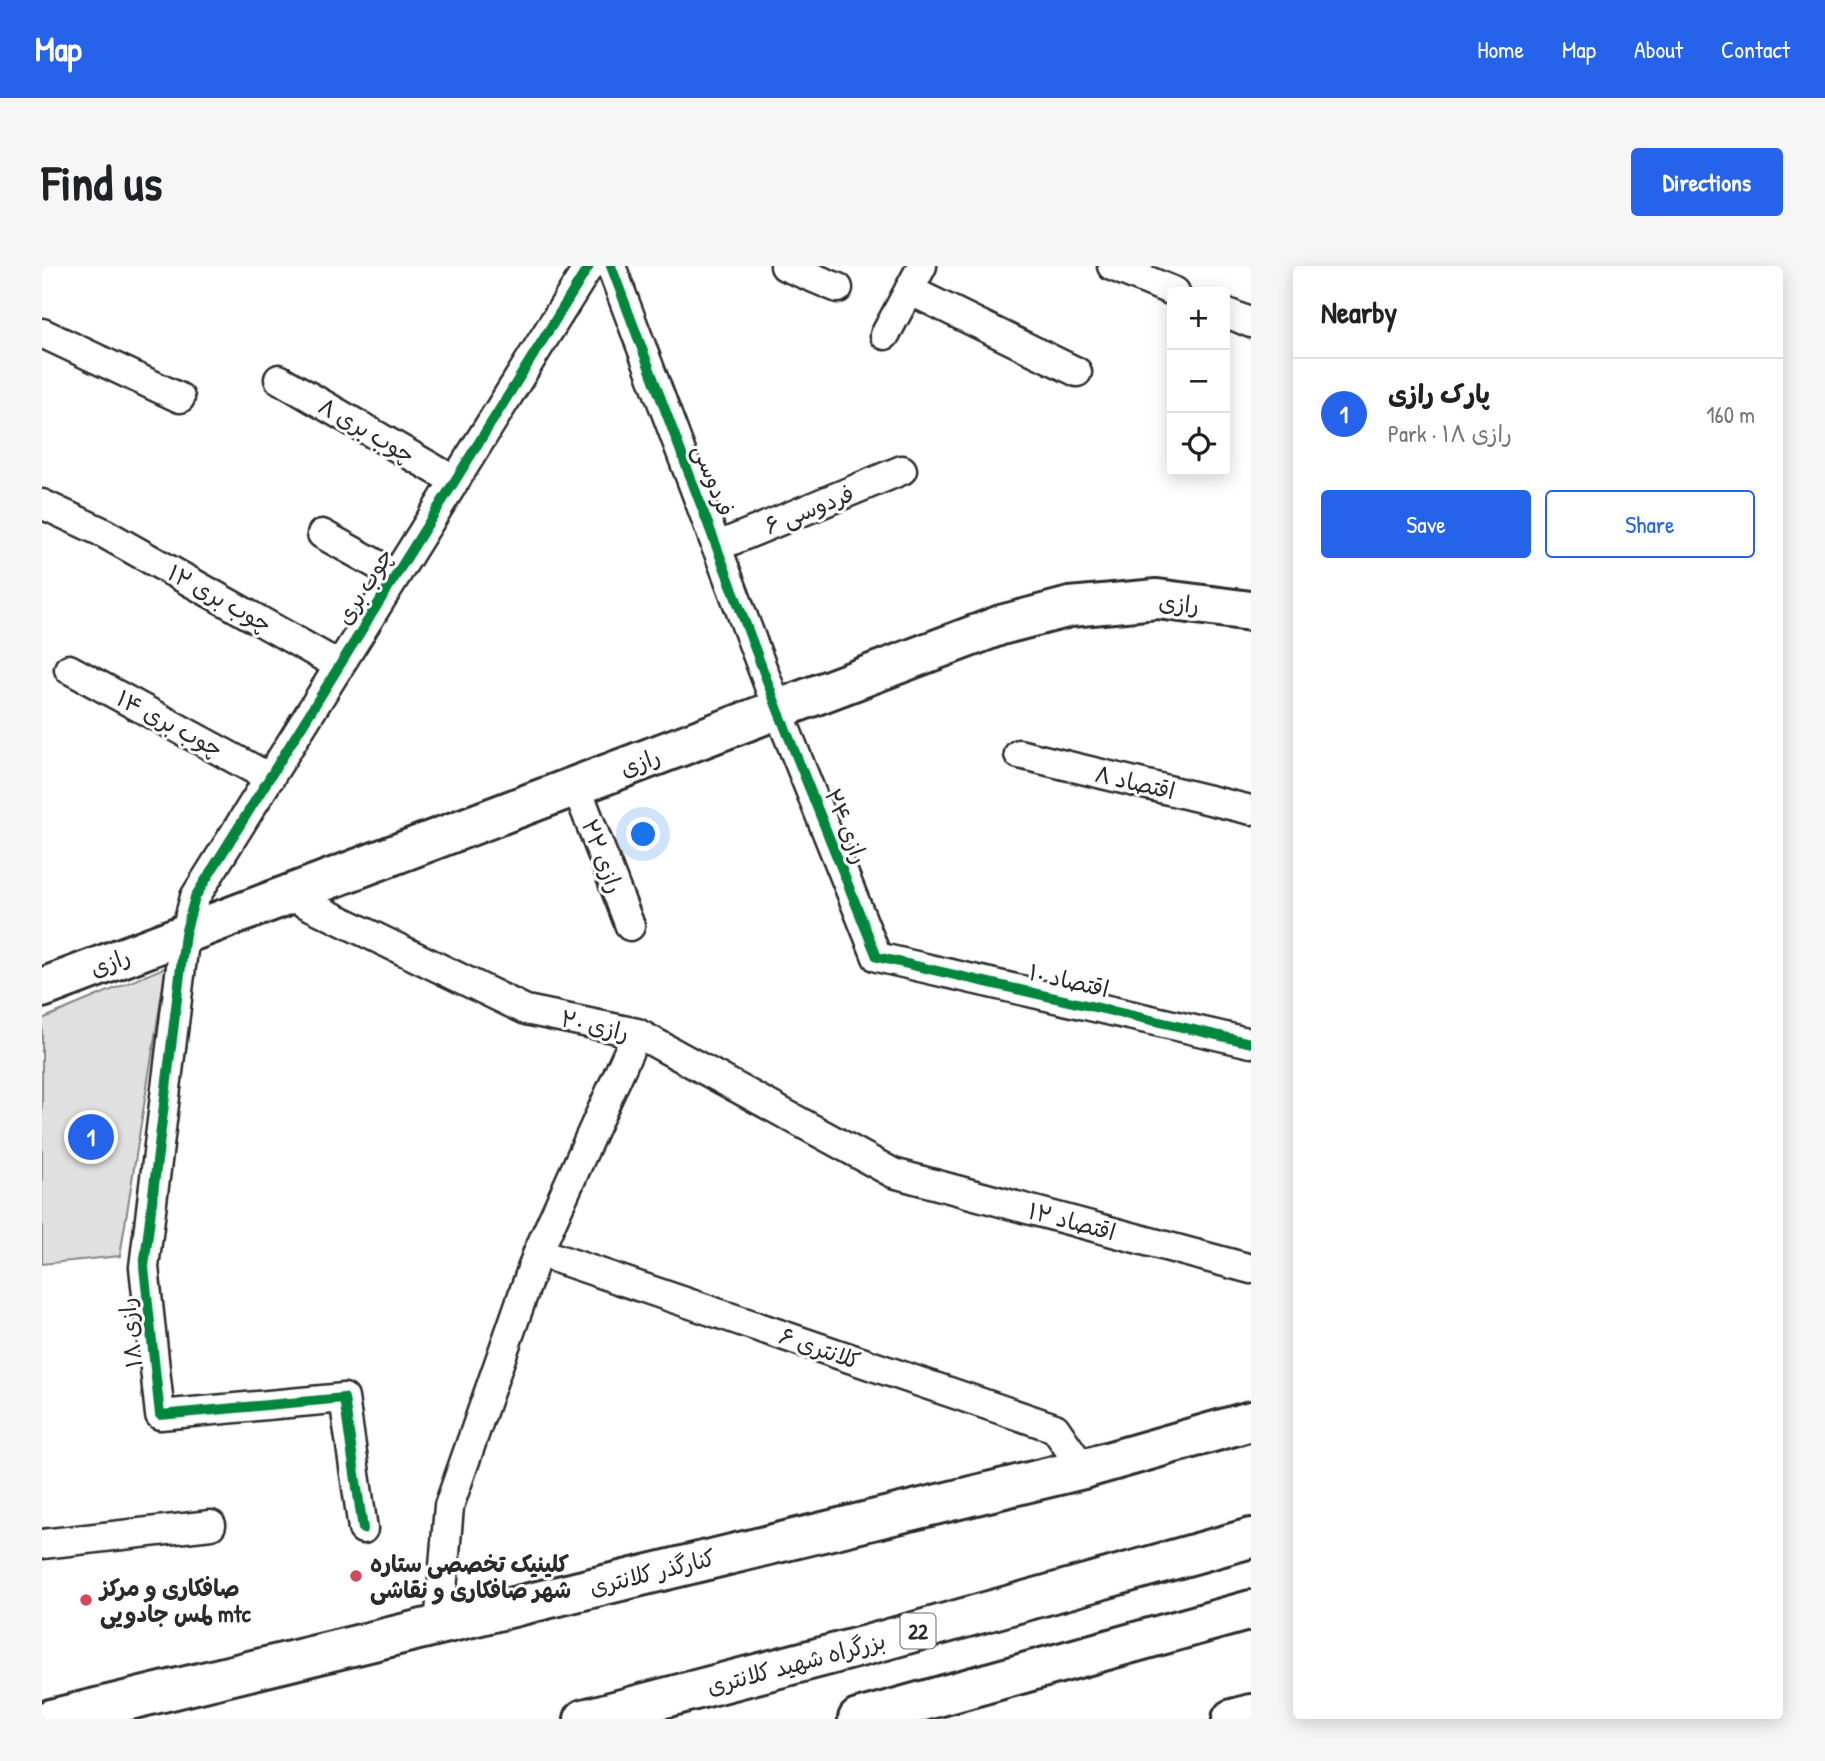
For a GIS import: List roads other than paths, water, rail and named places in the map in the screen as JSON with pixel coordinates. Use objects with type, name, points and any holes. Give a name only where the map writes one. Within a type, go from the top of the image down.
[{"type":"main road","name":"رازی","points":[[44,986],[1002,625],[1070,607],[1157,599],[1251,611]]},
{"type":"main road","name":"کنارگذر کلانتری","points":[[51,1719],[1083,1469],[1251,1421]]},
{"type":"main road","name":"بزرگراه شهید کلانتری","points":[[584,1719],[871,1644],[1251,1538]]},
{"type":"main road","points":[[872,1717],[1251,1610]]},
{"type":"main road","points":[[1232,1719],[1251,1714]]},
{"type":"street","name":"چوب بری","points":[[185,934],[195,897],[589,266]]},
{"type":"street","name":"فردوسی","points":[[611,266],[778,710]]},
{"type":"street","points":[[785,266],[838,288]]},
{"type":"street","points":[[1112,266],[1167,289]]},
{"type":"street","points":[[885,335],[915,278],[1077,372]]},
{"type":"street","points":[[1230,314],[1251,323]]},
{"type":"street","points":[[42,333],[180,398]]},
{"type":"street","name":"۸ چوب بری","points":[[279,379],[455,481]]},
{"type":"street","name":"فردوسی ۶","points":[[716,547],[902,471]]},
{"type":"street","name":"۱۲ چوب بری","points":[[42,504],[100,531],[340,666]]},
{"type":"street","points":[[323,534],[396,575]]},
{"type":"street","name":"۱۴ چوب بری","points":[[69,669],[270,778]]},
{"type":"street","name":"رازی ۲۴","points":[[778,710],[877,957]]},
{"type":"street","name":"۸ اقتصاد","points":[[1019,754],[1251,810]]},
{"type":"street","name":"رازی ۲۲","points":[[576,786],[630,926]]},
{"type":"street","name":"رازی ۲۰","points":[[288,895],[526,1010],[637,1033],[893,1173]]},
{"type":"street","name":"رازی ۱۸","points":[[185,934],[144,1267],[160,1415],[344,1398],[363,1529]]},
{"type":"street","name":"۱۰ اقتصاد","points":[[877,957],[1251,1043]]},
{"type":"street","points":[[439,1626],[449,1506],[538,1252],[637,1033]]},
{"type":"street","name":"۱۲ اقتصاد","points":[[893,1173],[1251,1269]]},
{"type":"street","name":"کلانتری ۶","points":[[538,1252],[1055,1428],[1083,1469]]},
{"type":"street","points":[[42,1544],[211,1525]]},
{"type":"place","name":"پارک رازی","points":[[91,1137]]},
{"type":"place","name":"کلینیک تخصصی ستاره شهر صافکاری و نقاشی","points":[[356,1576]]},
{"type":"place","name":"صافکاری و مرکز لمس جادویی mtc","points":[[86,1600]]}]
